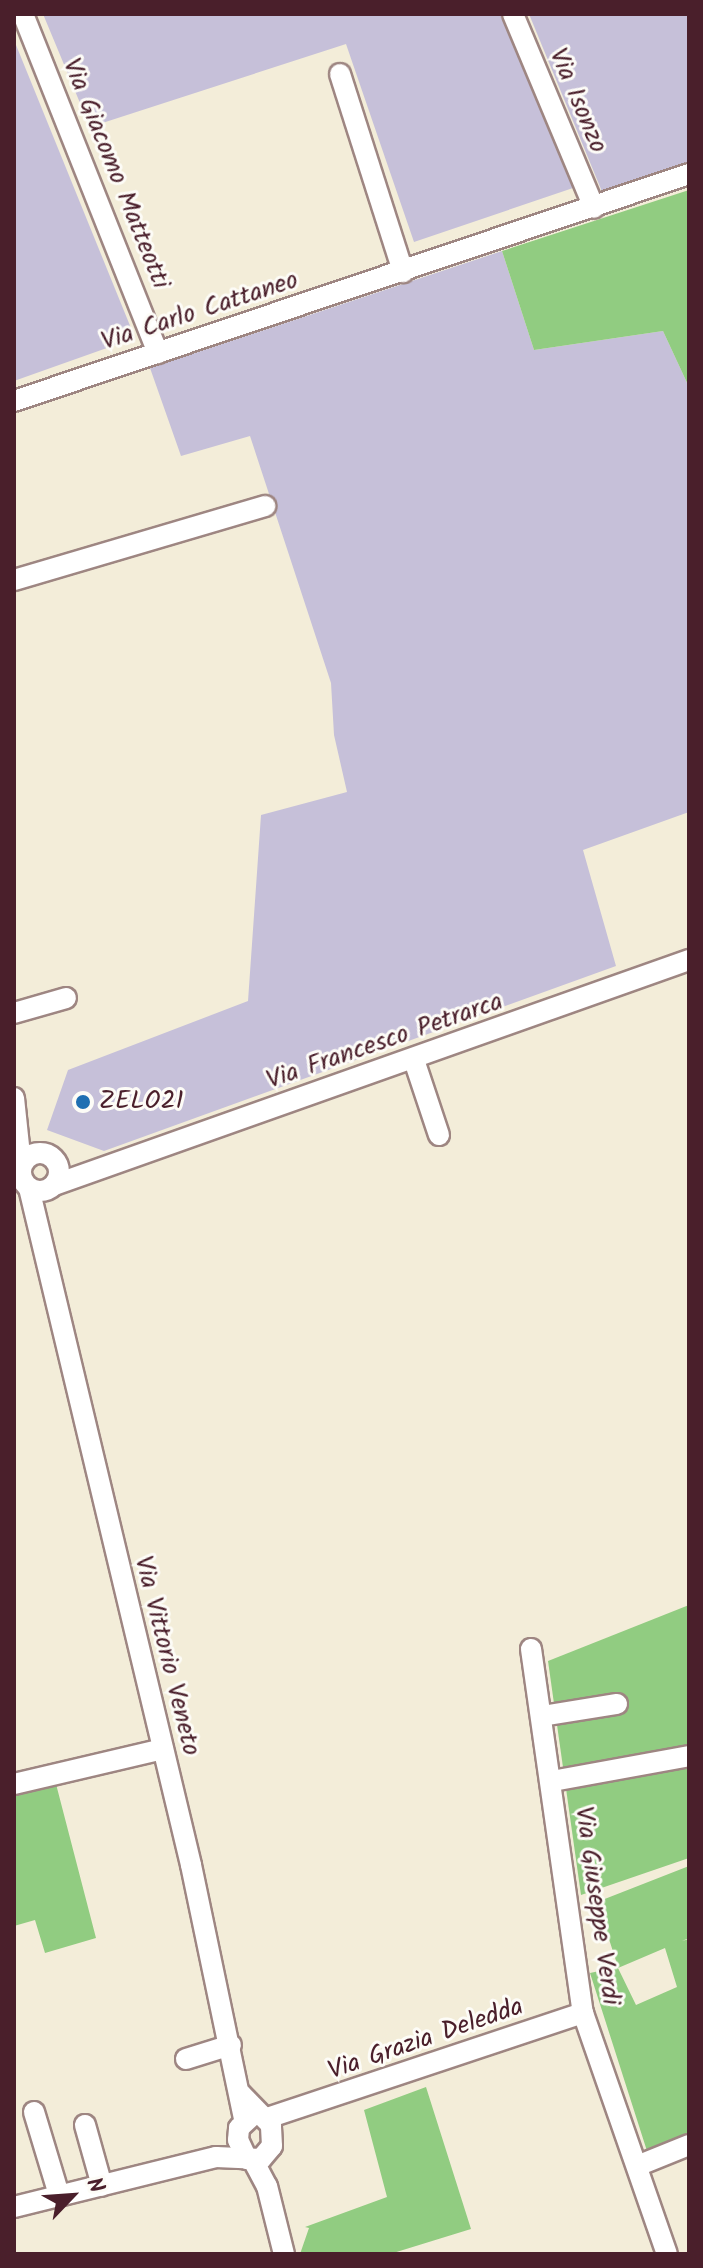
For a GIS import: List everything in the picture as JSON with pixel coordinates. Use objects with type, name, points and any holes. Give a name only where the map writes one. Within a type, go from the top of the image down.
[{"type":"street","name":"Via Giacomo Matteotti","points":[[23,14],[158,353]]},
{"type":"street","name":"Via Isonzo","points":[[513,14],[594,208]]},
{"type":"street","points":[[340,74],[403,272]]},
{"type":"street","name":"Via Carlo Cattaneo","points":[[14,401],[689,174]]},
{"type":"street","points":[[14,580],[265,506]]},
{"type":"street","name":"Via Francesco Petrarca","points":[[44,1188],[414,1060],[689,960]]},
{"type":"street","points":[[14,1013],[66,998]]},
{"type":"street","points":[[414,1060],[439,1135]]},
{"type":"street","points":[[14,1100],[51,1157]]},
{"type":"street","points":[[14,1100],[21,1165],[44,1188]]},
{"type":"street","points":[[21,1165],[36,1153],[96,1169]]},
{"type":"street","name":"Via Vittorio Veneto","points":[[51,1157],[59,1173],[44,1188],[39,1231],[163,1749],[241,2094],[262,2134]]},
{"type":"street","name":"Via Giuseppe Verdi","points":[[531,1649],[583,2013],[667,2254]]},
{"type":"street","points":[[542,1716],[617,1704]]},
{"type":"street","points":[[14,1784],[163,1749]]},
{"type":"street","points":[[552,1781],[689,1756]]},
{"type":"street","name":"Via Grazia Deledda","points":[[262,2134],[583,2013]]},
{"type":"street","points":[[186,2059],[231,2045]]},
{"type":"street","points":[[34,2112],[59,2195]]},
{"type":"street","points":[[85,2125],[102,2186]]},
{"type":"street","points":[[232,2148],[262,2134]]},
{"type":"street","points":[[14,2207],[102,2186],[232,2148],[262,2134]]},
{"type":"street","points":[[262,2134],[267,2186],[284,2254]]},
{"type":"street","points":[[637,2166],[689,2145]]},
{"type":"shaded area","points":[[43,14],[500,14],[573,188],[414,242],[346,44],[90,127]]},
{"type":"shaded area","points":[[529,14],[689,14],[689,162],[603,194]]},
{"type":"shaded area","points":[[14,40],[135,338],[14,381]]},
{"type":"shaded area","points":[[502,251],[534,350],[663,331],[689,387],[689,812],[583,850],[616,966],[104,1151],[47,1130],[68,1070],[248,1001],[261,815],[347,792],[334,735],[331,683],[250,436],[181,456],[150,368]]},
{"type":"green space","points":[[689,190],[689,387],[663,331],[534,350],[502,251]]},
{"type":"green space","points":[[689,1605],[689,1858],[581,1895],[548,1661]]},
{"type":"green space","points":[[56,1784],[96,1938],[45,1953],[35,1920],[14,1926],[14,1794]]},
{"type":"green space","points":[[689,1866],[689,1938],[682,1941],[689,1939],[689,2134],[647,2151],[590,1973],[618,1967],[597,1902]],"holes":[[[665,1948],[677,1987],[636,2005],[618,1968]]]},
{"type":"green space","points":[[426,2087],[471,2229],[390,2254],[300,2254],[309,2228],[305,2227],[387,2197],[364,2110]]},
{"type":"place","name":"ZELO21","points":[[83,1102]]}]
